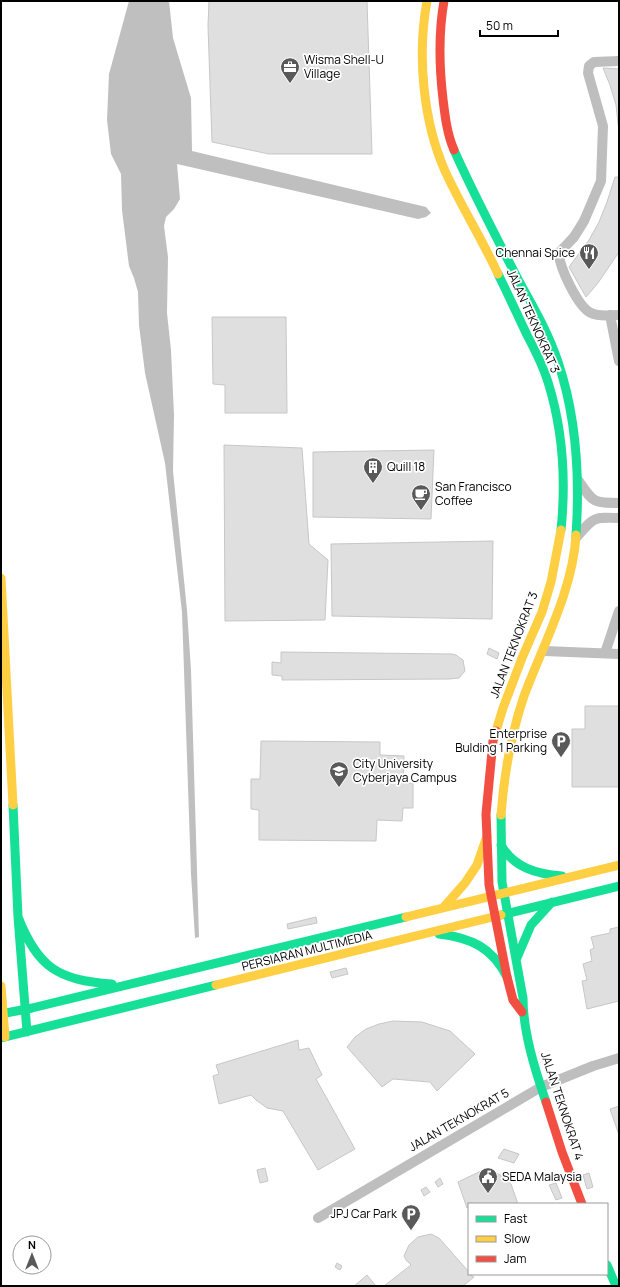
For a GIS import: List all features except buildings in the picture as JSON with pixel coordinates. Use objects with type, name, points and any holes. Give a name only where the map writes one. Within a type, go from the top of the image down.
[{"type":"main road","name":"JALAN TEKNOKRAT 3","points":[[427,1],[421,52],[426,99],[439,156],[445,171],[494,265],[541,364],[548,383],[559,430],[564,476],[564,504],[561,533],[551,582],[542,612],[510,689],[493,741],[488,784],[487,836],[488,874],[495,917]]},
{"type":"main road","name":"JALAN TEKNOKRAT 3","points":[[444,1],[440,22],[439,66],[446,123],[453,147],[471,189],[546,332],[558,361],[567,391],[575,430],[577,453],[578,480],[576,538],[570,571],[563,598],[544,651],[524,697],[512,739],[503,788],[501,846],[502,882],[504,894]]},
{"type":"main road","points":[[1,578],[18,916],[27,1032]]},
{"type":"main road","points":[[443,908],[477,865],[487,836]]},
{"type":"main road","points":[[501,846],[512,861],[526,868],[552,876],[572,877]]},
{"type":"main road","name":"PERSIARAN MULTIMEDIA","points":[[2,1014],[26,1010],[619,866]]},
{"type":"main road","name":"PERSIARAN MULTIMEDIA","points":[[3,1037],[619,886]]},
{"type":"main road","name":"JALAN TEKNOKRAT 4","points":[[504,894],[523,998],[523,1014],[537,1075],[562,1152],[582,1203]]},
{"type":"main road","points":[[516,960],[528,930],[552,902]]},
{"type":"main road","points":[[18,916],[24,934],[31,946],[40,959],[50,968],[65,977],[80,981],[131,984]]},
{"type":"main road","name":"JALAN TEKNOKRAT 4","points":[[495,917],[507,977],[514,1000],[523,1014]]},
{"type":"main road","points":[[427,933],[452,935],[478,944],[497,958],[503,966],[507,977]]},
{"type":"main road","points":[[1,986],[3,1037]]},
{"type":"main road","points":[[608,1267],[616,1286]]},
{"type":"street","points":[[619,61],[594,62],[589,66],[588,73],[603,126],[601,181],[584,222],[574,237],[559,254],[560,262],[575,296],[584,308],[597,315],[614,315],[619,361]]},
{"type":"street","points":[[578,480],[588,495],[596,502],[619,503]]},
{"type":"street","points":[[576,538],[588,523],[596,518],[619,518]]},
{"type":"street","points":[[605,653],[619,611]]},
{"type":"street","points":[[544,651],[619,654]]},
{"type":"street","name":"JALAN TEKNOKRAT 5","points":[[318,1218],[541,1088],[593,1066],[619,1058]]},
{"type":"shaded area","points":[[129,1],[169,1],[173,38],[191,98],[192,151],[426,207],[431,213],[426,217],[418,219],[177,164],[180,199],[174,209],[166,217],[164,226],[168,257],[167,313],[171,350],[174,415],[173,471],[187,610],[191,670],[199,937],[195,938],[191,874],[182,612],[165,463],[145,373],[139,325],[138,292],[129,266],[122,210],[121,174],[111,154],[107,120],[109,74]]},
{"type":"traffic: fast","points":[[454,150],[486,217],[541,321],[558,362],[569,404],[576,447],[578,491],[576,535]]},
{"type":"traffic: fast","points":[[498,274],[541,364],[553,400],[562,456],[563,493],[561,530]]},
{"type":"traffic: fast","points":[[13,805],[18,917],[27,1032]]},
{"type":"traffic: fast","points":[[501,815],[502,882],[523,998],[527,1037],[546,1102]]},
{"type":"traffic: fast","points":[[501,845],[506,853],[519,864],[544,874],[562,876]]},
{"type":"traffic: fast","points":[[501,915],[619,886]]},
{"type":"traffic: fast","points":[[516,960],[531,925],[552,902]]},
{"type":"traffic: fast","points":[[18,917],[34,948],[42,960],[52,968],[77,979],[112,984]]},
{"type":"traffic: fast","points":[[1,1014],[32,1008],[406,917]]},
{"type":"traffic: fast","points":[[439,934],[471,941],[487,951],[495,958],[507,977]]},
{"type":"traffic: fast","points":[[1,1038],[216,985]]},
{"type":"traffic: fast","points":[[608,1267],[616,1286]]},
{"type":"traffic: slow","points":[[427,1],[422,43],[422,65],[427,109],[432,131],[445,171],[498,274]]},
{"type":"traffic: slow","points":[[496,731],[522,658],[542,612],[551,582],[561,530]]},
{"type":"traffic: slow","points":[[501,815],[506,770],[515,725],[524,696],[563,597],[574,556],[576,535]]},
{"type":"traffic: slow","points":[[1,578],[13,805]]},
{"type":"traffic: slow","points":[[443,908],[465,883],[477,865],[487,836]]},
{"type":"traffic: slow","points":[[406,917],[619,865]]},
{"type":"traffic: slow","points":[[216,985],[501,915]]},
{"type":"traffic: slow","points":[[1,986],[5,1037]]},
{"type":"traffic: jam","points":[[444,1],[440,38],[441,74],[447,125],[454,150]]},
{"type":"traffic: jam","points":[[496,731],[493,741],[486,814],[489,885],[507,977],[513,1000],[522,1012]]},
{"type":"traffic: jam","points":[[546,1102],[562,1152],[582,1203]]},
{"type":"place","name":"Wisma Shell-U Village","points":[[290,84]]},
{"type":"place","name":"Chennai Spice","points":[[589,270]]},
{"type":"place","name":"Quill 18","points":[[373,484]]},
{"type":"place","name":"San Francisco Coffee","points":[[421,511]]},
{"type":"place","name":"Enterprise Bulding 1 Parking","points":[[561,758]]},
{"type":"place","name":"City University Cyberjaya Campus","points":[[339,788]]},
{"type":"place","name":"SEDA Malaysia","points":[[488,1194]]},
{"type":"place","name":"JPJ Car Park","points":[[411,1231]]}]
